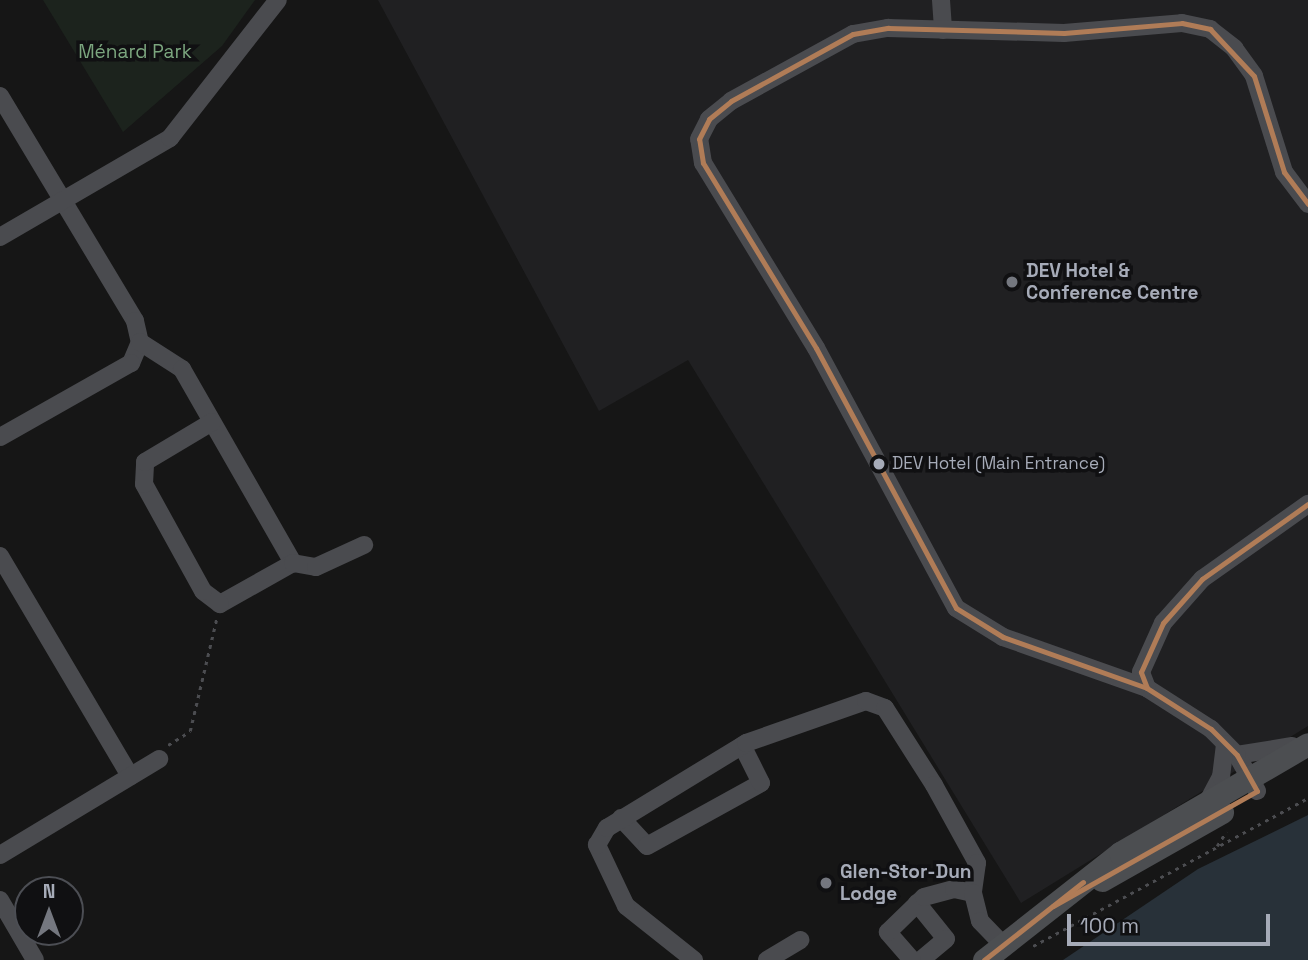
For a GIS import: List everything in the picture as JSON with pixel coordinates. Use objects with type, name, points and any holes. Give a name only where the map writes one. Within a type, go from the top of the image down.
[{"type":"main road","points":[[1053,906],[1253,785],[1308,744]]},
{"type":"main road","points":[[984,960],[1012,949],[1053,906],[1120,853],[1207,804],[1308,760]]},
{"type":"street","points":[[0,237],[170,138],[278,0]]},
{"type":"street","points":[[941,0],[943,30]]},
{"type":"street","points":[[1253,785],[1231,749],[1147,688],[1003,636],[956,608],[816,348],[703,163],[699,139],[709,119],[740,96],[853,34],[943,30],[1064,33],[1182,23],[1210,30],[1234,48],[1254,76],[1284,172],[1308,204]]},
{"type":"street","points":[[0,96],[135,321],[140,342],[131,363],[0,438]]},
{"type":"street","points":[[140,342],[182,369],[293,563]]},
{"type":"street","points":[[212,422],[145,462],[144,484],[203,591],[220,604],[293,563],[317,567],[364,545]]},
{"type":"street","points":[[1147,688],[1140,672],[1163,623],[1186,596],[1308,504]]},
{"type":"street","points":[[0,556],[130,776]]},
{"type":"street","points":[[694,960],[626,906],[608,875],[597,845],[621,818],[742,745],[866,701],[885,708],[977,863],[973,893],[980,921],[1012,949]]},
{"type":"street","points":[[1231,749],[1282,751],[1308,738]]},
{"type":"street","points":[[621,818],[647,846],[761,783],[742,745]]},
{"type":"street","points":[[1207,804],[1231,749]]},
{"type":"street","points":[[0,855],[130,776],[163,752]]},
{"type":"street","points":[[912,960],[888,932],[917,903],[954,890],[973,893]]},
{"type":"street","points":[[0,900],[35,960]]},
{"type":"street","points":[[917,903],[946,939],[921,960]]},
{"type":"street","points":[[767,960],[800,940]]},
{"type":"path","points":[[163,752],[190,732],[220,604]]},
{"type":"path","points":[[1012,949],[1308,798]]},
{"type":"shaded area","points":[[378,0],[1308,0],[1308,726],[1021,903],[688,360],[599,411]]},
{"type":"shaded area","points":[[1308,815],[1308,960],[1063,960],[1198,869]]},
{"type":"green space","name":"Ménard Park","points":[[43,0],[255,0],[222,46],[123,132]]},
{"type":"transit line","points":[[1053,906],[1257,791],[1237,755],[1211,729],[1147,688],[1003,637],[956,608],[816,348],[703,163],[699,139],[709,119],[731,101],[853,34],[888,28],[1064,33],[1182,23],[1210,29],[1254,76],[1284,172],[1308,204]]},
{"type":"transit line","points":[[1147,688],[1141,672],[1163,623],[1202,579],[1308,504]]},
{"type":"transit line","points":[[984,960],[1083,882]]},
{"type":"place","name":"DEV Hotel & Conference Centre","points":[[1012,282]]},
{"type":"place","name":"DEV Hotel (Main Entrance)","points":[[879,464]]},
{"type":"place","name":"Glen-Stor-Dun Lodge","points":[[826,883]]}]
